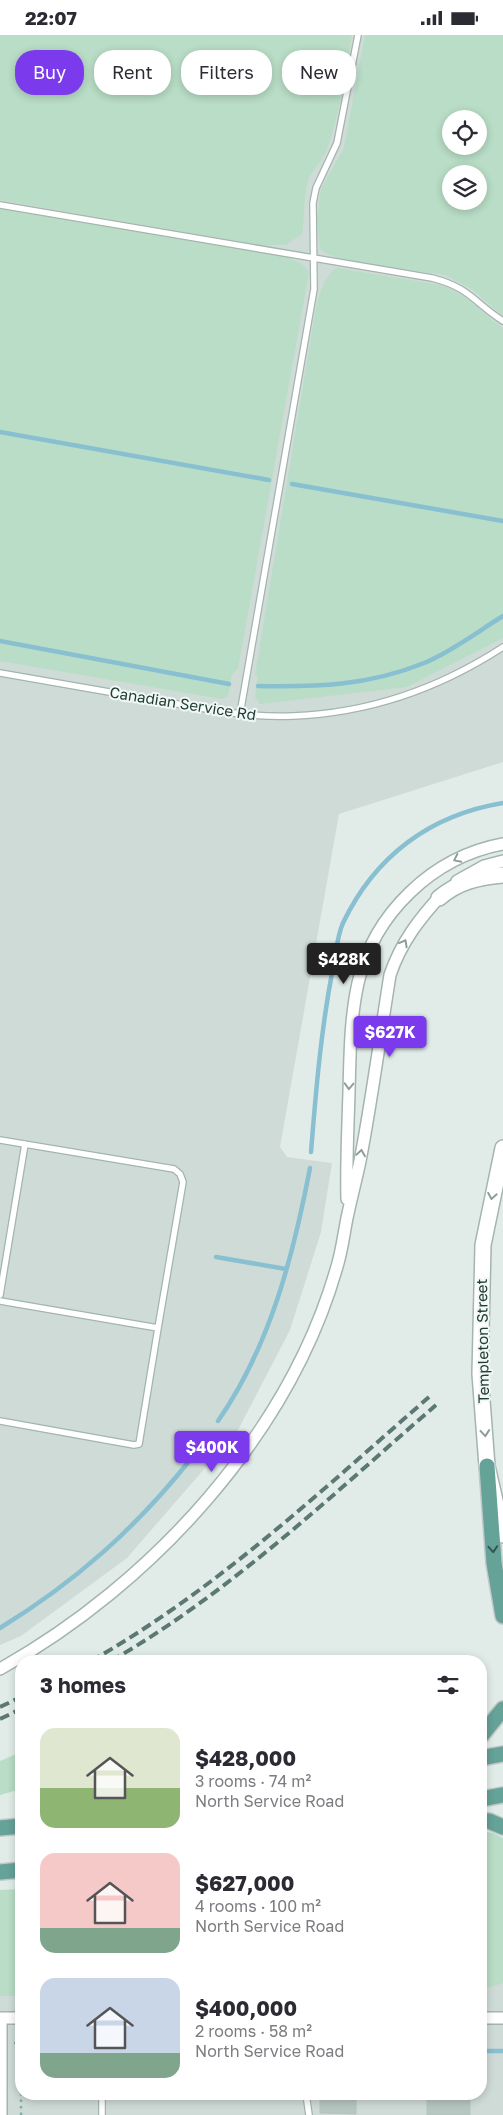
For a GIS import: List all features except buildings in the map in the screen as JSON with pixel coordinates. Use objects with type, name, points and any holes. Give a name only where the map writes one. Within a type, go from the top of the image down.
[{"type":"main road","points":[[487,1466],[494,1563],[503,1617]]},
{"type":"main road","points":[[487,1729],[503,1709]]},
{"type":"main road","points":[[487,1757],[503,1754]]},
{"type":"main road","points":[[487,1798],[503,1795]]},
{"type":"main road","points":[[487,1821],[503,1827]]},
{"type":"main road","points":[[0,1828],[15,1827]]},
{"type":"main road","points":[[0,1872],[15,1871]]},
{"type":"street","points":[[347,1218],[350,1045],[355,999],[364,965],[378,933],[408,894],[446,864],[473,852],[503,844]]},
{"type":"street","points":[[23,1655],[66,1628],[116,1591],[172,1539],[230,1470],[266,1419],[311,1336],[338,1264],[360,1162],[390,975],[395,960],[407,938],[439,898],[463,877],[484,866],[503,861]]},
{"type":"street","points":[[439,898],[456,885],[503,875]]},
{"type":"street","name":"Templeton Street","points":[[503,1148],[483,1245],[480,1374],[487,1466],[503,1535]]},
{"type":"street","points":[[0,1669],[15,1660]]},
{"type":"street","points":[[1,2115],[0,2018],[15,2018]]},
{"type":"street","points":[[487,2018],[503,2018]]},
{"type":"lane","points":[[240,714],[314,289],[313,223],[316,188],[338,143],[358,35]]},
{"type":"lane","points":[[0,205],[446,282],[467,292],[503,321]]},
{"type":"lane","name":"Canadian Service Rd","points":[[0,673],[240,714],[293,716],[363,707],[438,683],[460,673],[503,647]]},
{"type":"lane","points":[[0,1140],[174,1169],[180,1174],[183,1182],[139,1443],[134,1445],[0,1421]]},
{"type":"lane","points":[[0,1295],[25,1144]]},
{"type":"lane","points":[[0,1301],[158,1328]]},
{"type":"lane","points":[[102,2100],[102,2115]]},
{"type":"lane","points":[[307,2100],[309,2115]]},
{"type":"path","points":[[21,2100],[21,2115]]},
{"type":"shaded area","points":[[0,35],[503,35],[503,762],[339,814],[280,1147],[287,1157],[332,1163],[321,1232],[290,1330],[238,1430],[127,1558],[21,1636],[0,1645]]},
{"type":"shaded area","points":[[0,1965],[15,1965],[15,2100],[487,2100],[487,1965],[503,1965],[503,2115],[0,2115]]},
{"type":"green space","points":[[0,35],[352,35],[349,50],[282,50],[282,95],[342,95],[326,152],[308,181],[305,194],[302,234],[286,245],[259,245],[0,200]]},
{"type":"green space","points":[[365,35],[503,35],[503,316],[472,289],[445,275],[344,260],[325,253],[320,248],[317,220],[321,189],[344,148],[354,95],[356,95],[356,83]]},
{"type":"green space","points":[[0,209],[287,257],[302,264],[309,272],[238,669],[232,674],[228,696],[222,699],[0,661]]},
{"type":"green space","points":[[337,268],[441,285],[459,294],[503,328],[503,638],[407,687],[260,704],[255,697],[258,676],[255,675],[317,302],[327,278]]},
{"type":"green space","points":[[15,1755],[15,1791],[0,1795],[0,1761]]},
{"type":"green space","points":[[487,1832],[503,1838],[503,1983],[487,1988]]},
{"type":"green space","points":[[15,1889],[15,1996],[0,1996],[0,1890]]},
{"type":"waterway","points":[[0,432],[269,480]]},
{"type":"waterway","points":[[292,484],[503,521]]},
{"type":"waterway","points":[[258,686],[301,686],[362,681],[403,671],[444,653],[503,616]]},
{"type":"waterway","points":[[0,641],[229,684]]},
{"type":"waterway","points":[[311,1152],[322,1037],[337,945],[343,923],[356,899],[388,859],[408,842],[452,817],[503,803]]},
{"type":"waterway","points":[[218,1421],[252,1362],[277,1300],[296,1235],[310,1168]]},
{"type":"waterway","points":[[216,1257],[286,1269]]},
{"type":"waterway","points":[[0,1628],[54,1592],[102,1553],[148,1509],[190,1460]]},
{"type":"waterway","points":[[487,2051],[503,2051]]},
{"type":"railway","points":[[101,1655],[181,1603],[266,1538],[429,1397]]},
{"type":"railway","points":[[121,1655],[198,1605],[280,1541],[436,1405]]},
{"type":"railway","points":[[0,1707],[15,1700]]},
{"type":"railway","points":[[0,1719],[15,1712]]}]
